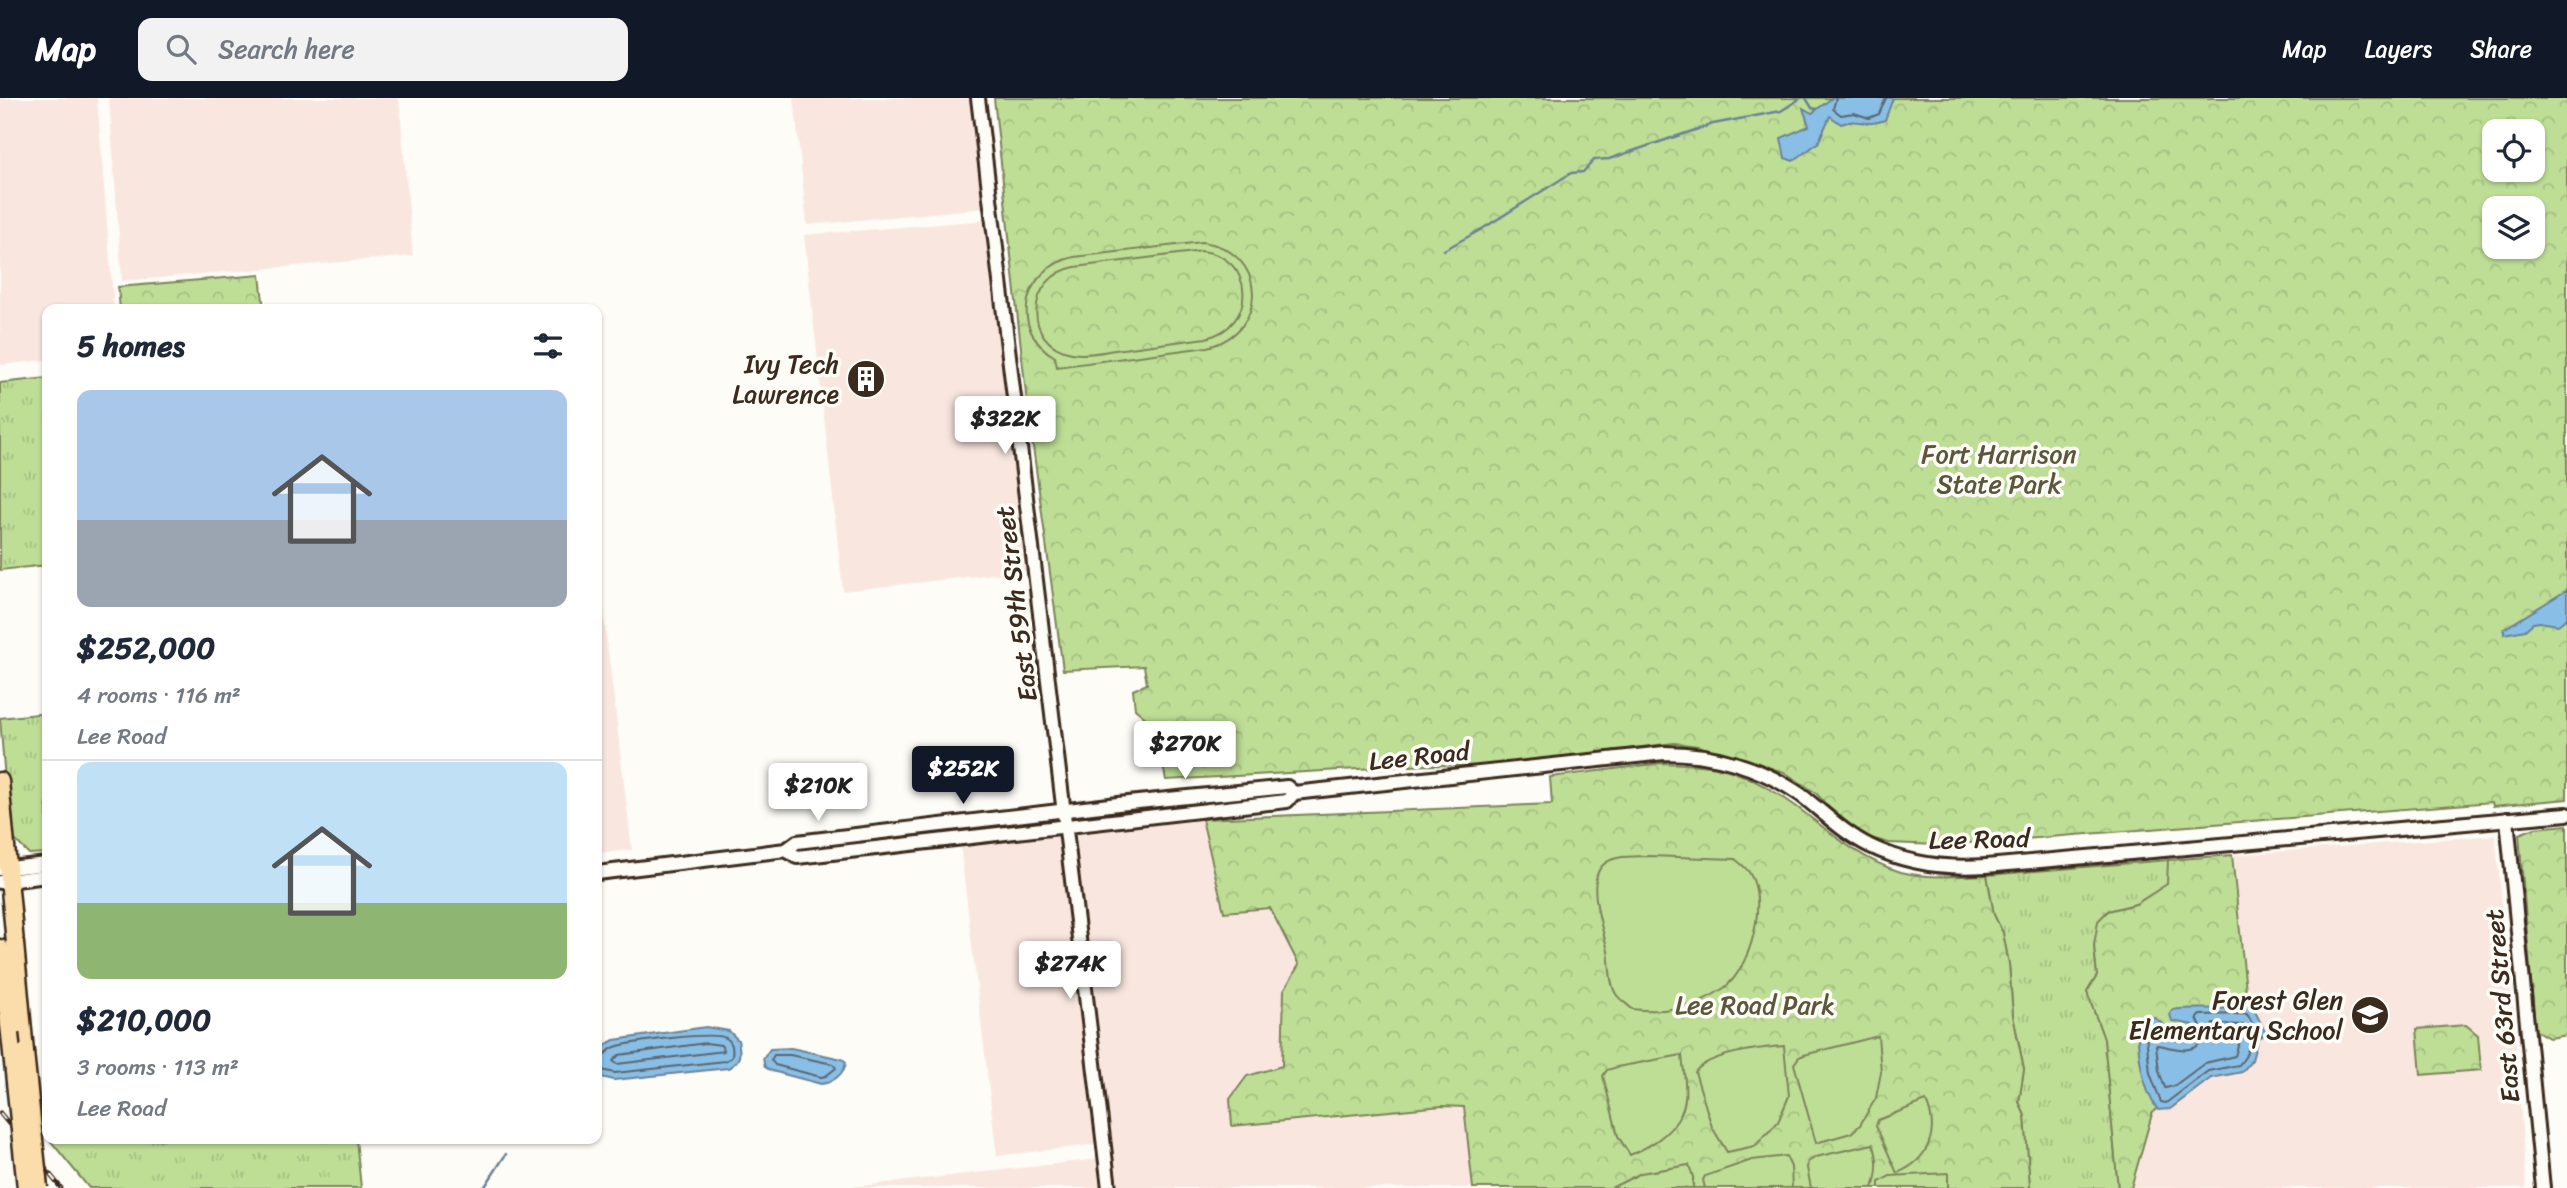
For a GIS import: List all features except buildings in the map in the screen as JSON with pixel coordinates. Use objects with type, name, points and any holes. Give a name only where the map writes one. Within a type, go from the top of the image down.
[{"type":"main road","points":[[0,781],[5,875],[39,1188]]},
{"type":"main road","points":[[0,948],[26,1188]]},
{"type":"street","name":"East 59th Street","points":[[978,98],[1109,1188]]},
{"type":"street","name":"Lee Road","points":[[786,850],[797,856],[1287,801],[1294,793],[1648,754],[1692,754],[1736,763],[1776,780],[1800,795],[1848,833],[1886,853],[1925,864],[1961,867],[2567,814]]},
{"type":"street","name":"Lee Road","points":[[602,872],[786,850],[797,842],[1064,810],[1287,787],[1294,793]]},
{"type":"street","name":"East 63rd Street","points":[[2507,819],[2543,1188]]},
{"type":"street","points":[[5,875],[42,865]]},
{"type":"street","points":[[5,875],[42,876]]},
{"type":"shaded area","points":[[0,98],[97,98],[114,304],[42,304],[42,361],[0,365]]},
{"type":"shaded area","points":[[109,98],[399,98],[413,256],[122,281]]},
{"type":"shaded area","points":[[794,98],[972,98],[985,208],[807,225]]},
{"type":"shaded area","points":[[987,220],[1030,570],[843,591],[804,235]]},
{"type":"shaded area","points":[[602,599],[632,850],[602,853]]},
{"type":"shaded area","points":[[1202,819],[1224,912],[1271,908],[1299,966],[1284,990],[1282,1066],[1232,1126],[1442,1106],[1464,1107],[1473,1188],[1113,1188],[1074,831]]},
{"type":"shaded area","points":[[1059,832],[1100,1144],[997,1156],[960,845]]},
{"type":"shaded area","name":"Forest Glen Elementary School","points":[[2495,835],[2516,1041],[2526,1188],[2131,1188],[2152,1114],[2246,990],[2233,855]]},
{"type":"shaded area","points":[[1098,1159],[1101,1188],[843,1188]]},
{"type":"green space","name":"Fort Harrison State Park","points":[[994,98],[2567,98],[2567,799],[2493,806],[2492,802],[1938,845],[1889,843],[1864,836],[1838,818],[1816,793],[1784,772],[1698,746],[1674,743],[1488,766],[1427,765],[1166,780],[1155,726],[1135,709],[1133,690],[1147,684],[1144,666],[1063,670],[1026,394]]},
{"type":"green space","points":[[1202,242],[1224,248],[1239,260],[1249,275],[1253,292],[1251,309],[1242,325],[1228,339],[1207,347],[1057,367],[1055,357],[1040,345],[1031,332],[1027,316],[1028,301],[1033,286],[1043,273],[1057,263],[1074,257]],"holes":[[[1202,251],[1220,256],[1232,265],[1240,278],[1242,307],[1235,320],[1223,331],[1206,338],[1077,354],[1056,347],[1044,337],[1038,324],[1036,310],[1039,296],[1047,283],[1059,273],[1075,267]]]},
{"type":"green space","points":[[260,275],[263,304],[119,304],[118,287]]},
{"type":"green space","points":[[42,379],[42,566],[0,570],[0,383]]},
{"type":"green space","points":[[42,714],[42,853],[29,854],[14,839],[8,817],[0,718]]},
{"type":"green space","name":"Lee Road Park","points":[[1662,763],[1714,767],[1751,779],[1788,801],[1859,853],[1886,867],[1933,876],[1987,875],[1994,915],[2003,933],[2009,964],[2013,1016],[2024,1069],[2019,1102],[2025,1116],[2030,1188],[1473,1188],[1464,1107],[1442,1106],[1232,1126],[1230,1099],[1247,1076],[1282,1066],[1284,990],[1299,965],[1270,908],[1224,912],[1202,819],[1552,804],[1550,777]]},
{"type":"green space","points":[[2567,825],[2567,1035],[2549,1038],[2535,1030],[2519,834],[2535,828]]},
{"type":"green space","points":[[2232,855],[2246,990],[2152,1114],[2131,1188],[2118,1188],[2104,1039],[2087,992],[2097,976],[2094,945],[2098,921],[2108,911],[2136,904],[2167,884],[2168,860]]},
{"type":"green space","points":[[1624,857],[1735,859],[1749,872],[1757,901],[1754,935],[1742,966],[1733,979],[1724,988],[1702,1000],[1657,1010],[1632,1009],[1616,994],[1595,884],[1597,874],[1606,862]]},
{"type":"green space","points":[[2168,860],[2168,884],[2136,904],[2108,911],[2094,945],[2097,976],[2087,992],[2104,1038],[2118,1188],[2030,1188],[2025,1116],[2019,1102],[2024,1069],[2013,1016],[2009,964],[2003,933],[1994,915],[1987,875]]},
{"type":"green space","points":[[2466,1025],[2478,1035],[2481,1070],[2421,1075],[2417,1029]]},
{"type":"green space","points":[[1878,1036],[1881,1072],[1876,1098],[1860,1125],[1851,1133],[1816,1143],[1794,1064],[1804,1055]]},
{"type":"green space","points":[[1784,1046],[1789,1096],[1778,1122],[1755,1146],[1727,1152],[1712,1127],[1695,1072],[1723,1056]]},
{"type":"green space","points":[[1682,1055],[1685,1094],[1679,1118],[1665,1134],[1630,1155],[1618,1136],[1603,1076],[1607,1070],[1617,1067]]},
{"type":"green space","points":[[1926,1101],[1932,1124],[1928,1144],[1917,1161],[1897,1173],[1876,1126],[1878,1120]]},
{"type":"green space","points":[[53,1144],[357,1144],[361,1188],[89,1188]]},
{"type":"green space","points":[[1873,1144],[1877,1166],[1873,1188],[1811,1188],[1808,1162],[1816,1157]]},
{"type":"green space","points":[[1786,1156],[1791,1167],[1792,1188],[1705,1188],[1705,1176],[1752,1160]]},
{"type":"green space","points":[[1689,1165],[1693,1188],[1611,1188],[1641,1173]]},
{"type":"green space","points":[[1948,1173],[1948,1188],[1879,1188],[1879,1182],[1890,1176]]},
{"type":"water","points":[[1832,98],[1893,98],[1885,120],[1841,124],[1830,116],[1818,143],[1793,161],[1785,158],[1781,138],[1809,126],[1803,108],[1812,113]]},
{"type":"water","points":[[2567,590],[2567,618],[2558,625],[2533,623],[2525,630],[2504,634],[2504,629]]},
{"type":"water","points":[[2252,1005],[2266,1034],[2258,1038],[2252,1060],[2242,1072],[2211,1078],[2170,1109],[2158,1110],[2144,1080],[2137,1023],[2145,1017],[2152,1017],[2169,1029],[2184,1033],[2195,1028],[2193,1025],[2172,1021],[2172,1010]]},
{"type":"water","points":[[706,1027],[729,1031],[738,1040],[740,1049],[739,1057],[728,1068],[614,1080],[602,1077],[602,1049],[614,1040]]},
{"type":"water","points":[[791,1048],[842,1059],[846,1062],[845,1066],[838,1077],[821,1084],[765,1067],[763,1059],[770,1049]]},
{"type":"waterway","points":[[1444,250],[1571,173],[1583,172],[1594,160],[1609,159],[1713,124],[1781,111],[1801,98]]},
{"type":"waterway","points":[[1806,98],[1812,108],[1817,109]]},
{"type":"waterway","points":[[484,1188],[506,1154]]},
{"type":"railway","points":[[0,1113],[61,1188]]},
{"type":"place","name":"Ivy Tech Lawrence","points":[[866,379]]},
{"type":"place","name":"Forest Glen Elementary School","points":[[2370,1015]]}]
